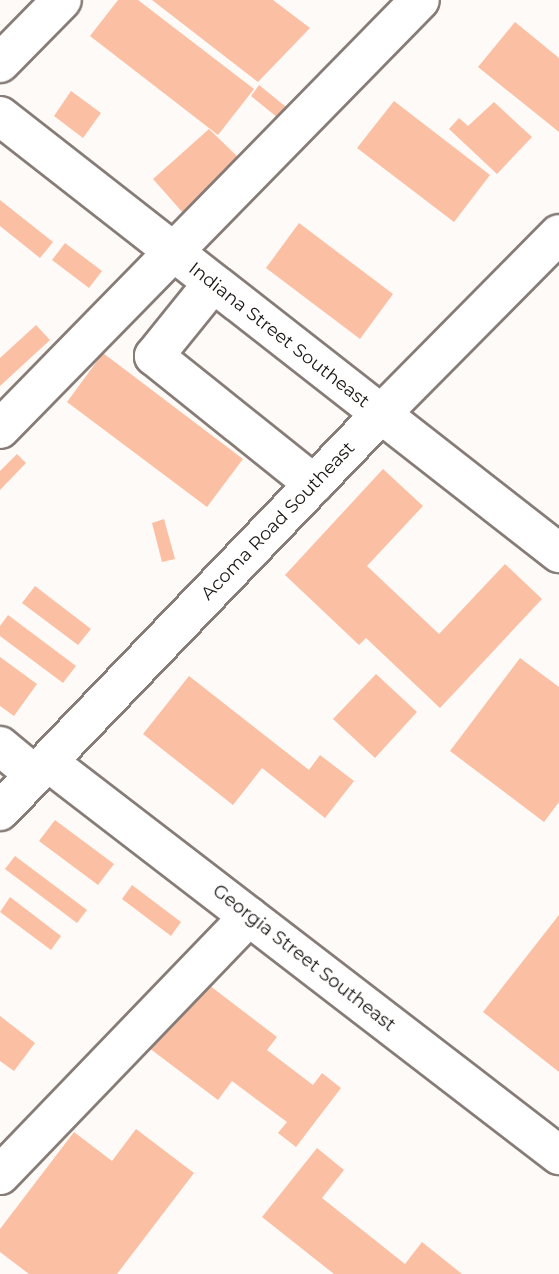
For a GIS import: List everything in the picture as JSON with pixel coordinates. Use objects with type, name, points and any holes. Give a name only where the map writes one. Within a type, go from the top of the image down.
[{"type":"street","points":[[0,63],[62,0]]},
{"type":"street","points":[[0,429],[420,0]]},
{"type":"street","name":"Indiana Street Southeast","points":[[0,116],[559,553]]},
{"type":"street","name":"Acoma Road Southeast","points":[[0,811],[381,414],[559,234]]},
{"type":"street","points":[[213,283],[154,356],[314,484]]},
{"type":"street","name":"Georgia Street Southeast","points":[[0,746],[42,768],[249,916],[559,1155]]},
{"type":"street","points":[[0,1175],[249,916]]},
{"type":"building","points":[[118,0],[138,0],[254,89],[218,135],[90,36]]},
{"type":"building","points":[[152,0],[273,0],[310,28],[258,82]]},
{"type":"building","points":[[515,22],[559,58],[559,132],[478,67]]},
{"type":"building","points":[[259,85],[291,111],[283,122],[251,96]]},
{"type":"building","points":[[71,91],[101,113],[83,138],[54,116]]},
{"type":"building","points":[[394,101],[490,175],[454,222],[357,148]]},
{"type":"building","points":[[494,102],[532,137],[497,174],[449,129],[459,118],[468,126]]},
{"type":"building","points":[[209,129],[241,160],[184,214],[153,179]]},
{"type":"building","points":[[0,200],[53,242],[40,258],[0,226]]},
{"type":"building","points":[[299,223],[393,294],[360,339],[266,268]]},
{"type":"building","points":[[65,243],[102,271],[89,288],[52,260]]},
{"type":"building","points":[[36,325],[50,340],[0,386],[0,358]]},
{"type":"building","points":[[103,353],[243,459],[207,507],[67,402]]},
{"type":"building","points":[[17,454],[26,463],[0,490],[0,471]]},
{"type":"building","points":[[383,469],[423,506],[367,566],[439,634],[505,564],[542,599],[440,708],[366,638],[359,645],[285,575]]},
{"type":"building","points":[[164,519],[175,559],[162,562],[152,523]]},
{"type":"building","points":[[35,586],[91,629],[78,645],[22,603]]},
{"type":"building","points":[[8,615],[76,666],[63,683],[0,636],[0,626]]},
{"type":"building","points":[[0,657],[37,684],[14,716],[0,706]]},
{"type":"building","points":[[520,658],[559,687],[559,802],[544,822],[450,751]]},
{"type":"building","points":[[376,674],[417,712],[375,758],[333,719]]},
{"type":"building","points":[[189,676],[309,770],[320,755],[354,781],[325,818],[262,768],[233,805],[143,734]]},
{"type":"building","points":[[55,820],[114,864],[98,885],[39,841]]},
{"type":"building","points":[[15,856],[87,910],[77,923],[5,869]]},
{"type":"building","points":[[132,885],[181,922],[171,936],[122,899]]},
{"type":"building","points":[[10,897],[61,936],[51,950],[0,912]]},
{"type":"building","points":[[559,915],[559,1072],[483,1012]]},
{"type":"building","points":[[201,979],[277,1037],[267,1050],[313,1085],[322,1073],[341,1088],[296,1147],[278,1133],[287,1122],[232,1081],[218,1100],[149,1048]]},
{"type":"building","points":[[0,1016],[35,1043],[14,1071],[0,1061]]},
{"type":"building","points":[[136,1129],[194,1173],[117,1274],[29,1274],[0,1252],[0,1229],[74,1132],[112,1161]]},
{"type":"building","points":[[317,1148],[344,1170],[322,1198],[405,1264],[422,1242],[462,1274],[334,1274],[262,1217]]}]
